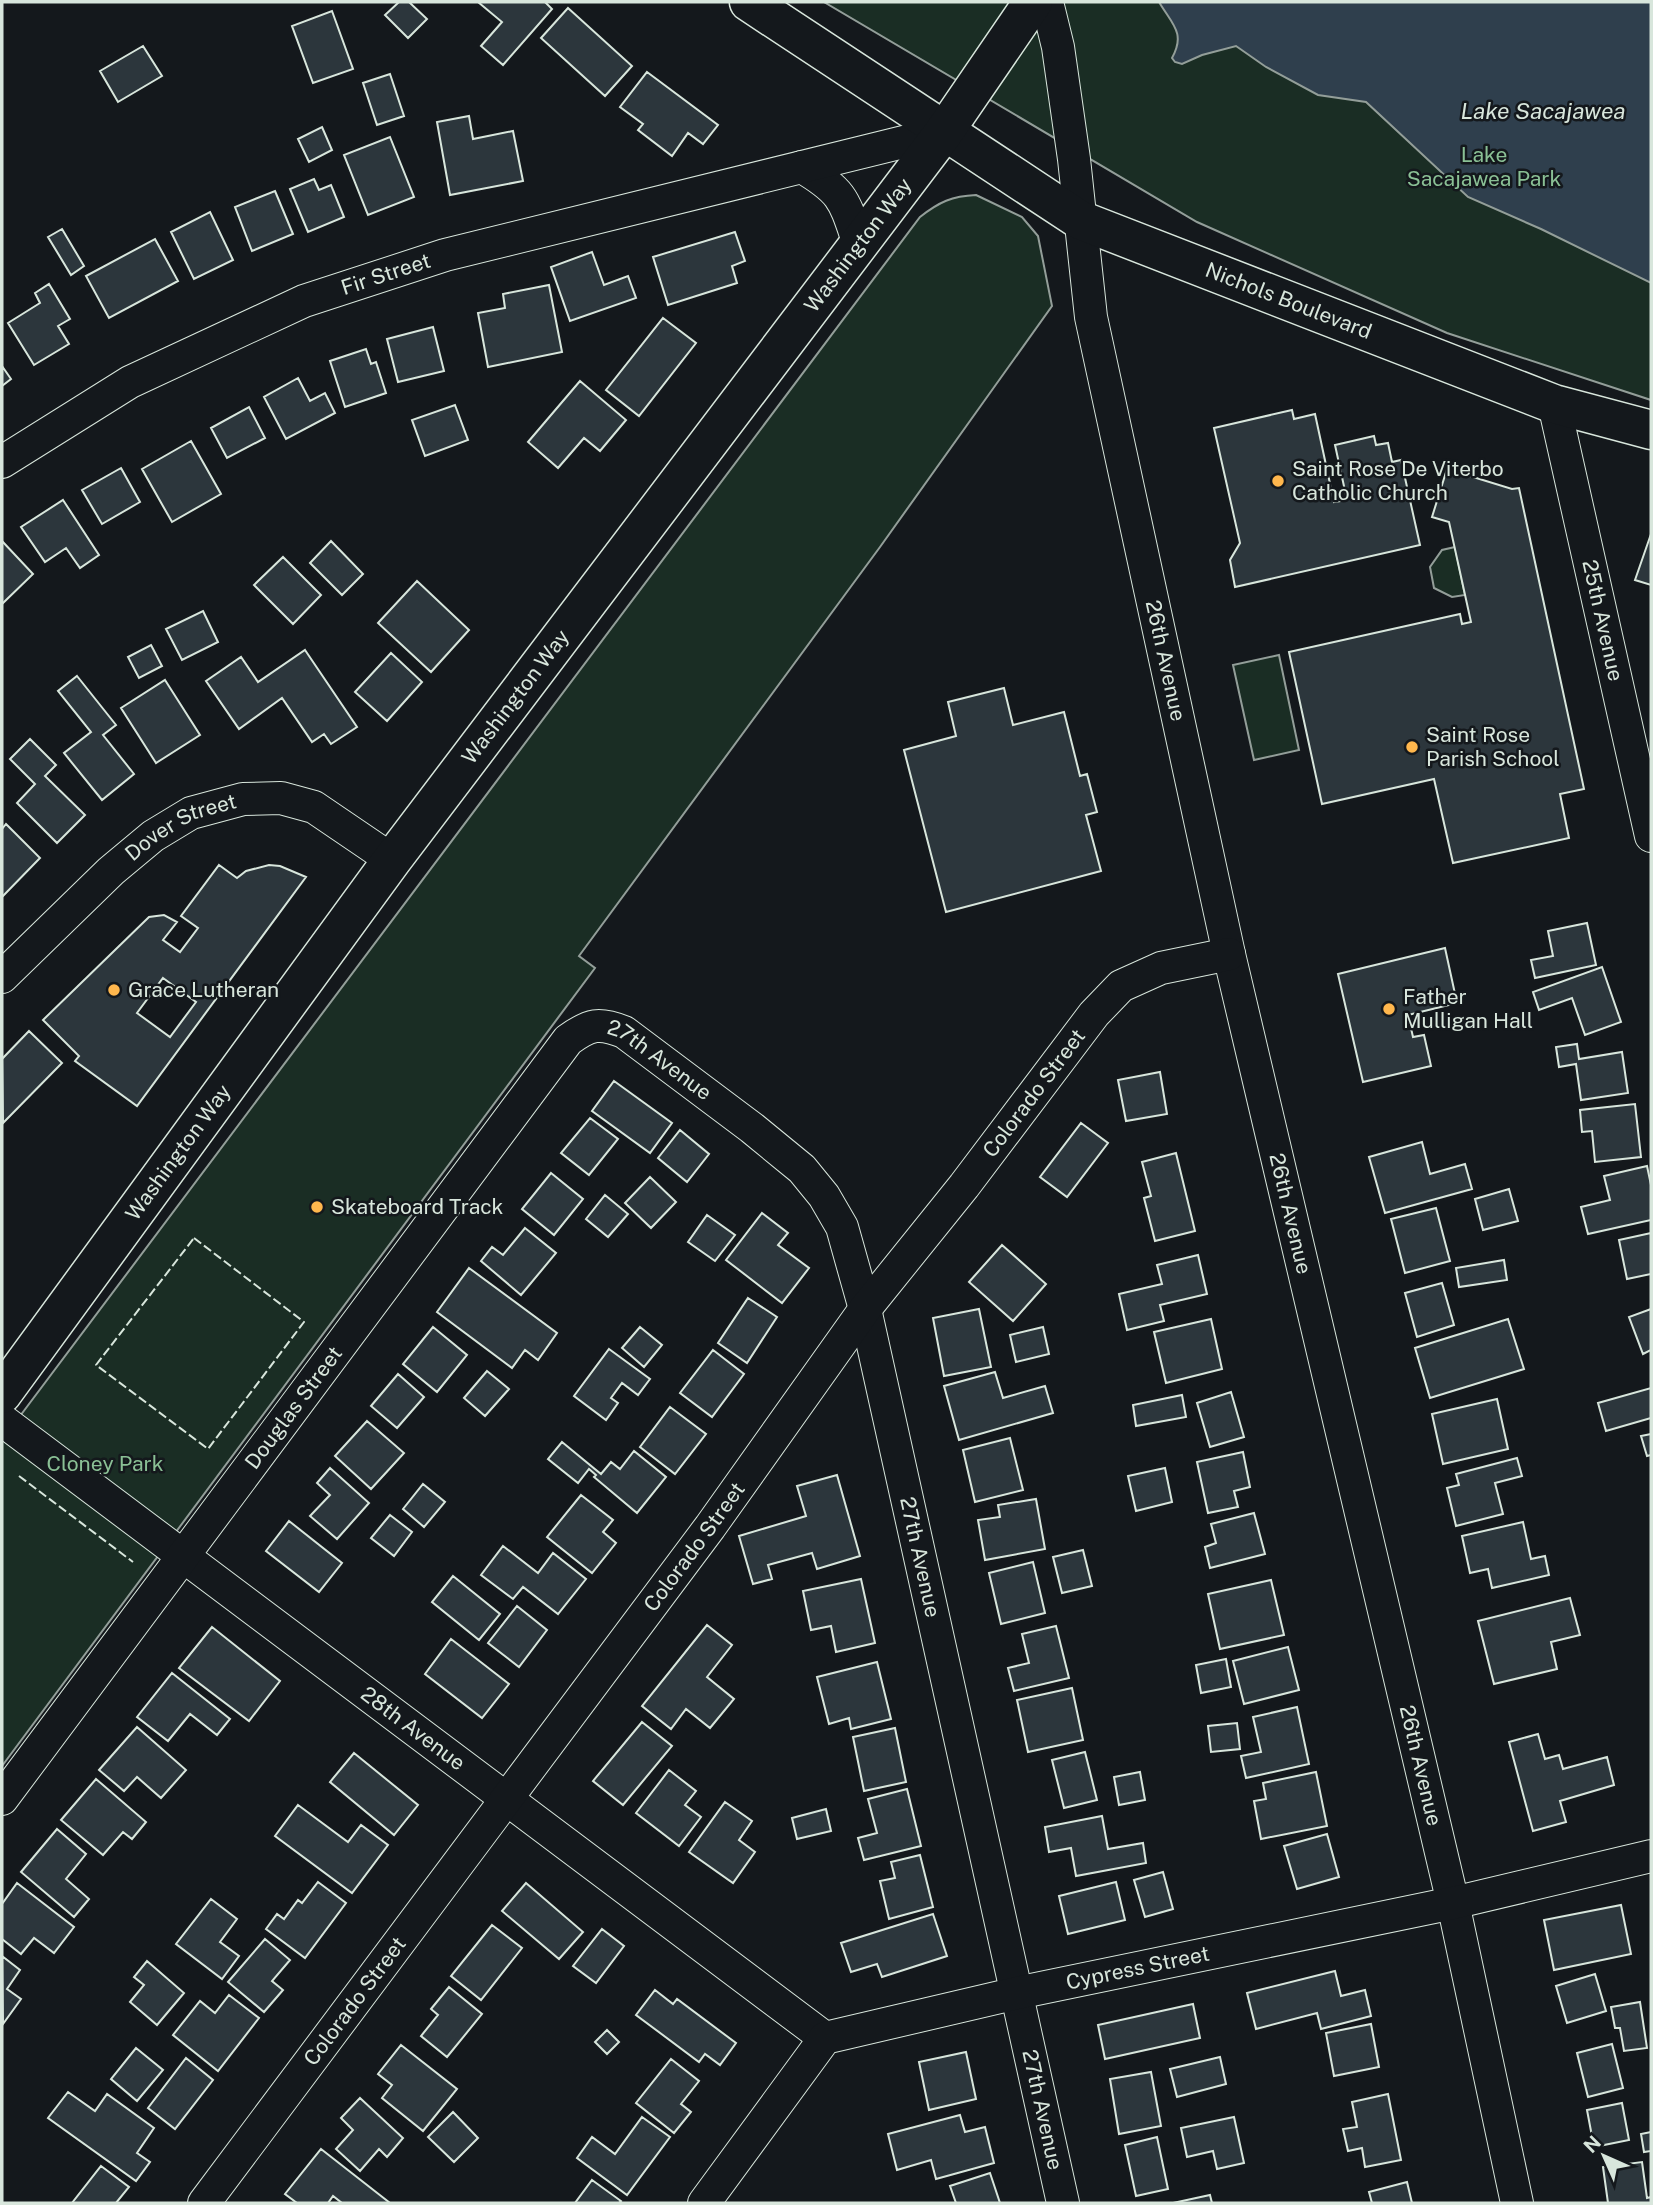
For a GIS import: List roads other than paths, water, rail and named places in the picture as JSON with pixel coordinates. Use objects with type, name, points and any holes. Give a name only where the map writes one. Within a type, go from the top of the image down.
[{"type":"main road","name":"Nichols Boulevard","points":[[749,2],[1080,220],[1553,404],[1651,430]]},
{"type":"main road","name":"Washington Way","points":[[2,1394],[393,860],[944,132],[1033,2]]},
{"type":"street","points":[[1047,2],[1058,47],[1080,220]]},
{"type":"street","name":"Fir Street","points":[[2,462],[130,382],[304,301],[444,256],[944,132]]},
{"type":"street","points":[[802,167],[826,181],[844,200],[859,244]]},
{"type":"street","name":"26th Avenue","points":[[1080,220],[1091,317],[1229,954],[1454,1903],[1517,2203]]},
{"type":"street","name":"25th Avenue","points":[[1553,404],[1651,836]]},
{"type":"street","name":"Dover Street","points":[[2,977],[111,871],[153,836],[191,813],[243,799],[281,799],[314,807],[393,860]]},
{"type":"street","name":"Colorado Street","points":[[204,2203],[710,1527],[865,1309],[964,1186],[1094,1014],[1121,986],[1161,968],[1229,954]]},
{"type":"street","name":"27th Avenue","points":[[595,1025],[610,1026],[624,1032],[752,1128],[802,1169],[824,1196],[842,1227],[865,1309],[1063,2203]]},
{"type":"street","name":"Douglas Street","points":[[2,1799],[568,1040],[595,1025]]},
{"type":"street","name":"28th Avenue","points":[[2,1420],[825,2038]]},
{"type":"street","name":"Cypress Street","points":[[825,2038],[1017,1993],[1454,1903],[1651,1856]]},
{"type":"street","points":[[704,2203],[825,2038]]},
{"type":"water","name":"Lake Sacajawea","points":[[1159,2],[1651,2],[1651,283],[1468,197],[1366,102],[1318,95],[1266,67],[1236,46],[1202,55],[1182,64],[1175,62],[1172,58],[1178,42],[1176,29]]},
{"type":"place","name":"Saint Rose De Viterbo Catholic Church","points":[[1278,481]]},
{"type":"place","name":"Saint Rose Parish School","points":[[1412,747]]},
{"type":"place","name":"Grace Lutheran","points":[[114,990]]},
{"type":"place","name":"Father Mulligan Hall","points":[[1389,1009]]},
{"type":"place","name":"Skateboard Track","points":[[317,1207]]},
{"type":"park label","name":"Lake Sacajawea Park","points":[[1484,167]]},
{"type":"park label","name":"Cloney Park","points":[[105,1464]]}]
